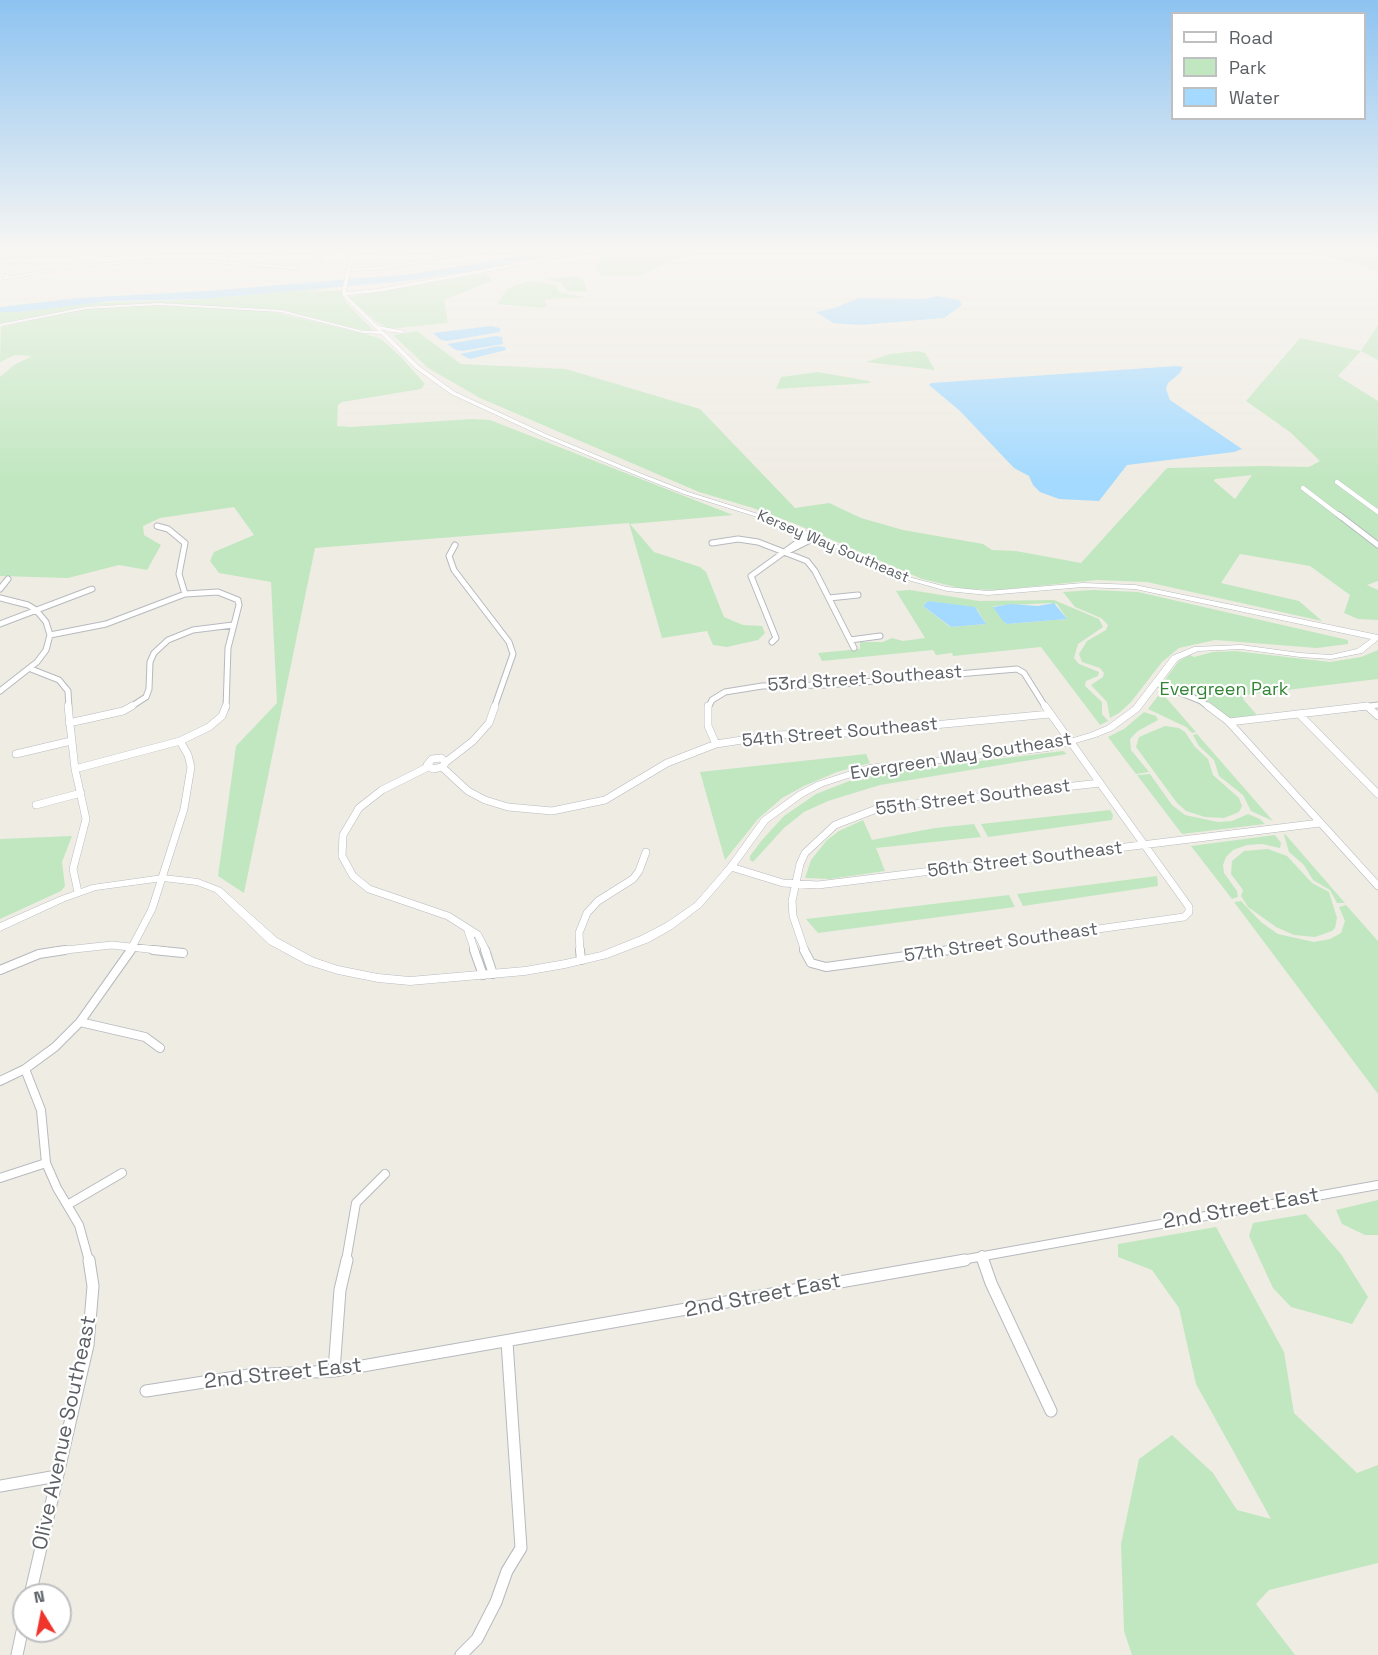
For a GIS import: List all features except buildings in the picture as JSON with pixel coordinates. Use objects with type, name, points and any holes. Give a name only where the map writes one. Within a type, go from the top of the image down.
[{"type":"street","points":[[337,325],[363,332],[384,333]]},
{"type":"street","name":"Kersey Way Southeast","points":[[375,325],[432,380],[499,416],[671,487],[770,518],[904,577],[947,589],[1002,593],[1083,585],[1125,586],[1378,638]]},
{"type":"street","points":[[377,325],[391,331],[404,332]]},
{"type":"street","points":[[1337,482],[1378,512]]},
{"type":"street","points":[[1303,488],[1378,545]]},
{"type":"street","points":[[157,526],[168,529],[185,543],[179,574],[185,594]]},
{"type":"street","points":[[772,642],[776,638],[752,576],[809,534]]},
{"type":"street","points":[[785,551],[792,551],[816,537]]},
{"type":"street","points":[[712,543],[723,540],[748,540],[785,551],[807,561],[854,648]]},
{"type":"street","points":[[455,545],[449,556],[454,570],[509,642],[513,654],[505,683],[489,723],[473,741],[444,765],[436,769],[428,767],[382,790],[359,808],[345,829],[342,856],[348,870],[369,889],[448,916],[468,931],[469,939],[488,974]]},
{"type":"street","points":[[0,589],[9,579]]},
{"type":"street","points":[[0,624],[92,589]]},
{"type":"street","points":[[50,635],[106,624],[185,594],[208,591],[235,597],[239,605],[228,648],[226,708],[222,716],[210,727],[180,741],[75,769]]},
{"type":"street","points":[[829,598],[858,595]]},
{"type":"street","points":[[0,598],[27,605],[36,610],[46,621],[50,635],[46,650],[31,669],[0,691]]},
{"type":"street","points":[[69,723],[123,711],[139,703],[146,697],[149,689],[150,662],[154,652],[168,640],[193,630],[233,625]]},
{"type":"street","points":[[850,640],[880,636]]},
{"type":"street","name":"Evergreen Way Southeast","points":[[0,927],[78,892],[124,882],[163,878],[198,882],[218,890],[273,941],[310,961],[338,970],[378,978],[410,981],[488,974],[581,960],[603,955],[645,939],[669,926],[698,905],[731,867],[765,820],[801,794],[820,784],[869,768],[1048,748],[1102,732],[1136,709],[1175,658],[1197,649],[1241,647],[1300,656],[1331,657],[1359,651],[1378,638]]},
{"type":"street","name":"53rd Street Southeast","points":[[716,744],[707,719],[710,703],[718,695],[751,687],[827,685],[1013,668],[1024,673],[1050,714]]},
{"type":"street","points":[[31,669],[53,676],[64,684],[70,699],[71,741],[86,823],[73,869],[78,892]]},
{"type":"street","points":[[1156,683],[1201,701],[1229,722],[1378,886]]},
{"type":"street","points":[[1229,722],[1378,705]]},
{"type":"street","points":[[1367,706],[1378,716]]},
{"type":"street","points":[[1050,714],[1145,845]]},
{"type":"street","name":"54th Street Southeast","points":[[444,765],[468,791],[485,800],[517,808],[552,811],[605,800],[667,763],[716,744],[776,735],[849,733],[1050,714]]},
{"type":"street","points":[[1299,714],[1378,794]]},
{"type":"street","points":[[16,754],[71,741]]},
{"type":"street","points":[[0,1081],[25,1069],[55,1047],[80,1022],[145,927],[184,809],[191,775],[190,760],[180,741]]},
{"type":"street","points":[[428,767],[427,764],[432,759],[441,758],[444,765]]},
{"type":"street","name":"55th Street Southeast","points":[[811,963],[807,958],[793,916],[794,884],[800,864],[812,844],[822,834],[847,819],[879,808],[1101,783]]},
{"type":"street","points":[[36,805],[81,793]]},
{"type":"street","name":"56th Street Southeast","points":[[731,867],[794,884],[844,882],[1320,823]]},
{"type":"street","name":"57th Street Southeast","points":[[811,963],[826,967],[1184,917],[1189,912],[1187,902],[1145,845]]},
{"type":"street","points":[[581,960],[579,933],[587,913],[598,901],[633,879],[646,852]]},
{"type":"street","points":[[0,970],[26,958],[53,951],[96,946],[134,946],[183,952]]},
{"type":"street","points":[[80,1022],[145,1037],[160,1048]]},
{"type":"street","name":"Olive Avenue Southeast","points":[[25,1069],[41,1110],[46,1163],[57,1188],[69,1204],[87,1247],[92,1273],[92,1314],[88,1345],[33,1583]]},
{"type":"street","points":[[0,1178],[46,1163]]},
{"type":"street","points":[[69,1204],[122,1173]]},
{"type":"street","points":[[334,1371],[340,1290],[356,1203],[385,1174]]},
{"type":"street","name":"2nd Street East","points":[[146,1391],[249,1375],[334,1371],[1378,1185]]},
{"type":"street","points":[[982,1255],[991,1283],[1051,1411]]},
{"type":"street","points":[[461,1655],[477,1639],[496,1602],[507,1571],[521,1548],[507,1342]]},
{"type":"street","points":[[0,1486],[57,1476]]},
{"type":"green space","points":[[328,325],[380,338],[425,384],[421,389],[342,402],[338,405],[337,426],[490,420],[733,515],[630,524],[654,552],[700,567],[706,572],[724,617],[743,625],[762,626],[765,633],[758,640],[727,647],[713,645],[707,631],[662,638],[629,523],[315,548],[244,893],[218,876],[236,746],[277,703],[271,582],[219,573],[210,561],[214,552],[254,535],[234,507],[160,518],[143,526],[144,535],[161,545],[147,570],[119,565],[68,578],[0,576],[0,377],[14,365],[32,356],[15,355],[0,362],[1,327]]},
{"type":"green space","points":[[342,325],[368,325],[373,330]]},
{"type":"green space","points":[[383,325],[426,325],[390,329]]},
{"type":"green space","points":[[1378,325],[1378,360],[1361,351]]},
{"type":"green space","points":[[417,331],[461,364],[566,369],[700,409],[795,508],[829,503],[861,518],[903,530],[983,544],[992,550],[1016,551],[1081,563],[1167,468],[1309,467],[1320,461],[1290,432],[1246,401],[1300,338],[1361,351],[1338,376],[1378,401],[1378,581],[1367,585],[1378,590],[1378,620],[1358,619],[1344,613],[1350,595],[1310,566],[1240,554],[1221,583],[1299,601],[1322,621],[1147,582],[1097,580],[998,590],[964,589],[922,579],[798,525],[753,508],[699,492],[480,398],[428,368],[393,335]],"holes":[[[1252,475],[1235,499],[1214,481],[1215,479]]]},
{"type":"green space","points":[[918,351],[925,353],[935,370],[866,362],[890,354]]},
{"type":"green space","points":[[818,372],[871,383],[776,389],[781,377]]},
{"type":"green space","points":[[910,590],[979,601],[1054,600],[1099,619],[1103,627],[1078,644],[1074,658],[1079,664],[1099,672],[1098,676],[1086,681],[1085,686],[1102,702],[1102,714],[1108,721],[1100,725],[1041,647],[953,656],[952,653],[936,655],[933,650],[822,661],[818,653],[860,649],[860,642],[883,642],[892,638],[903,641],[925,638],[896,591]],"holes":[[[928,601],[977,609],[986,624],[950,627],[923,606]],[[1057,604],[1067,619],[1007,624],[993,606]]]},
{"type":"green space","points":[[1093,590],[1138,592],[1348,640],[1348,644],[1317,648],[1215,640],[1179,648],[1162,662],[1131,702],[1110,718],[1107,702],[1091,685],[1103,677],[1104,673],[1100,668],[1082,662],[1079,654],[1087,641],[1106,630],[1108,625],[1101,618],[1075,607],[1063,592]]},
{"type":"green space","name":"Evergreen Park","points":[[1378,650],[1378,679],[1245,695],[1243,699],[1257,715],[1237,719],[1227,717],[1204,700],[1163,682],[1179,661],[1190,655],[1194,657],[1213,652],[1235,651],[1330,662],[1361,657]]},
{"type":"green space","points":[[1161,692],[1196,732],[1192,733],[1186,727],[1148,709]]},
{"type":"green space","points":[[1144,712],[1156,716],[1158,720],[1138,731],[1130,739],[1131,750],[1149,772],[1136,774],[1108,737],[1124,729]]},
{"type":"green space","points":[[1165,726],[1179,728],[1185,732],[1195,747],[1208,759],[1213,775],[1239,798],[1242,806],[1239,812],[1224,818],[1205,817],[1186,811],[1177,803],[1136,747],[1139,737]]},
{"type":"green space","points":[[1197,734],[1273,821],[1251,811],[1243,795],[1219,776],[1214,760],[1199,746],[1193,735]]},
{"type":"green space","points":[[1063,751],[1067,754],[880,785],[828,801],[804,812],[784,828],[753,862],[750,860],[750,856],[762,840],[784,816],[816,794],[852,780],[881,773]]},
{"type":"green space","points":[[866,754],[870,763],[837,772],[782,798],[758,819],[725,860],[700,772]]},
{"type":"green space","points":[[1150,774],[1172,805],[1185,815],[1218,822],[1232,821],[1248,814],[1265,824],[1182,834],[1137,775]]},
{"type":"green space","points":[[1110,810],[1113,815],[1112,820],[988,837],[981,824]]},
{"type":"green space","points":[[863,820],[872,840],[935,828],[974,824],[981,837],[876,848],[885,871],[830,879],[805,878],[811,860],[827,840],[839,831]]},
{"type":"green space","points":[[1275,835],[1281,843],[1280,848],[1262,844],[1247,845],[1233,850],[1226,857],[1223,865],[1224,873],[1237,891],[1238,897],[1232,899],[1191,846]]},
{"type":"green space","points":[[1284,835],[1345,903],[1337,903],[1330,890],[1313,880],[1304,865],[1289,852]]},
{"type":"green space","points":[[72,836],[62,862],[65,886],[61,891],[0,919],[0,839]]},
{"type":"green space","points":[[1268,849],[1287,856],[1312,883],[1329,892],[1337,918],[1332,931],[1315,937],[1294,935],[1276,927],[1248,907],[1241,896],[1243,890],[1231,874],[1232,861],[1244,851]]},
{"type":"green space","points":[[1157,876],[1158,886],[1023,906],[1017,894]]},
{"type":"green space","points":[[1009,895],[1015,907],[818,933],[806,919]]},
{"type":"green space","points":[[1241,901],[1261,922],[1278,934],[1314,942],[1330,939],[1341,933],[1345,921],[1339,907],[1346,905],[1378,941],[1378,1094],[1234,902]]},
{"type":"green space","points":[[1378,1200],[1378,1235],[1365,1235],[1342,1224],[1336,1210]]},
{"type":"green space","points":[[1306,1214],[1341,1254],[1368,1297],[1352,1324],[1291,1307],[1273,1288],[1249,1236],[1253,1223]]},
{"type":"green space","points":[[1216,1227],[1284,1352],[1294,1413],[1357,1473],[1378,1465],[1378,1563],[1269,1590],[1256,1604],[1295,1655],[1132,1655],[1124,1631],[1121,1544],[1139,1459],[1172,1435],[1213,1473],[1237,1510],[1271,1519],[1196,1384],[1179,1308],[1152,1270],[1118,1257],[1118,1244]]},
{"type":"water","points":[[491,326],[500,328],[500,332],[447,341],[441,340],[433,333]]},
{"type":"water","points":[[502,337],[503,344],[462,351],[447,344]]},
{"type":"water","points":[[498,346],[505,347],[506,350],[470,359],[460,354]]},
{"type":"water","points":[[1183,367],[1180,373],[1168,383],[1166,389],[1170,400],[1242,449],[1234,452],[1127,465],[1099,501],[1059,499],[1040,492],[1033,485],[1029,476],[1014,468],[960,411],[929,385],[931,383]]},
{"type":"water","points":[[928,601],[975,607],[986,624],[951,627],[923,606]]},
{"type":"water","points":[[1054,603],[1067,619],[1007,624],[993,607],[1011,604],[1038,606]]}]
